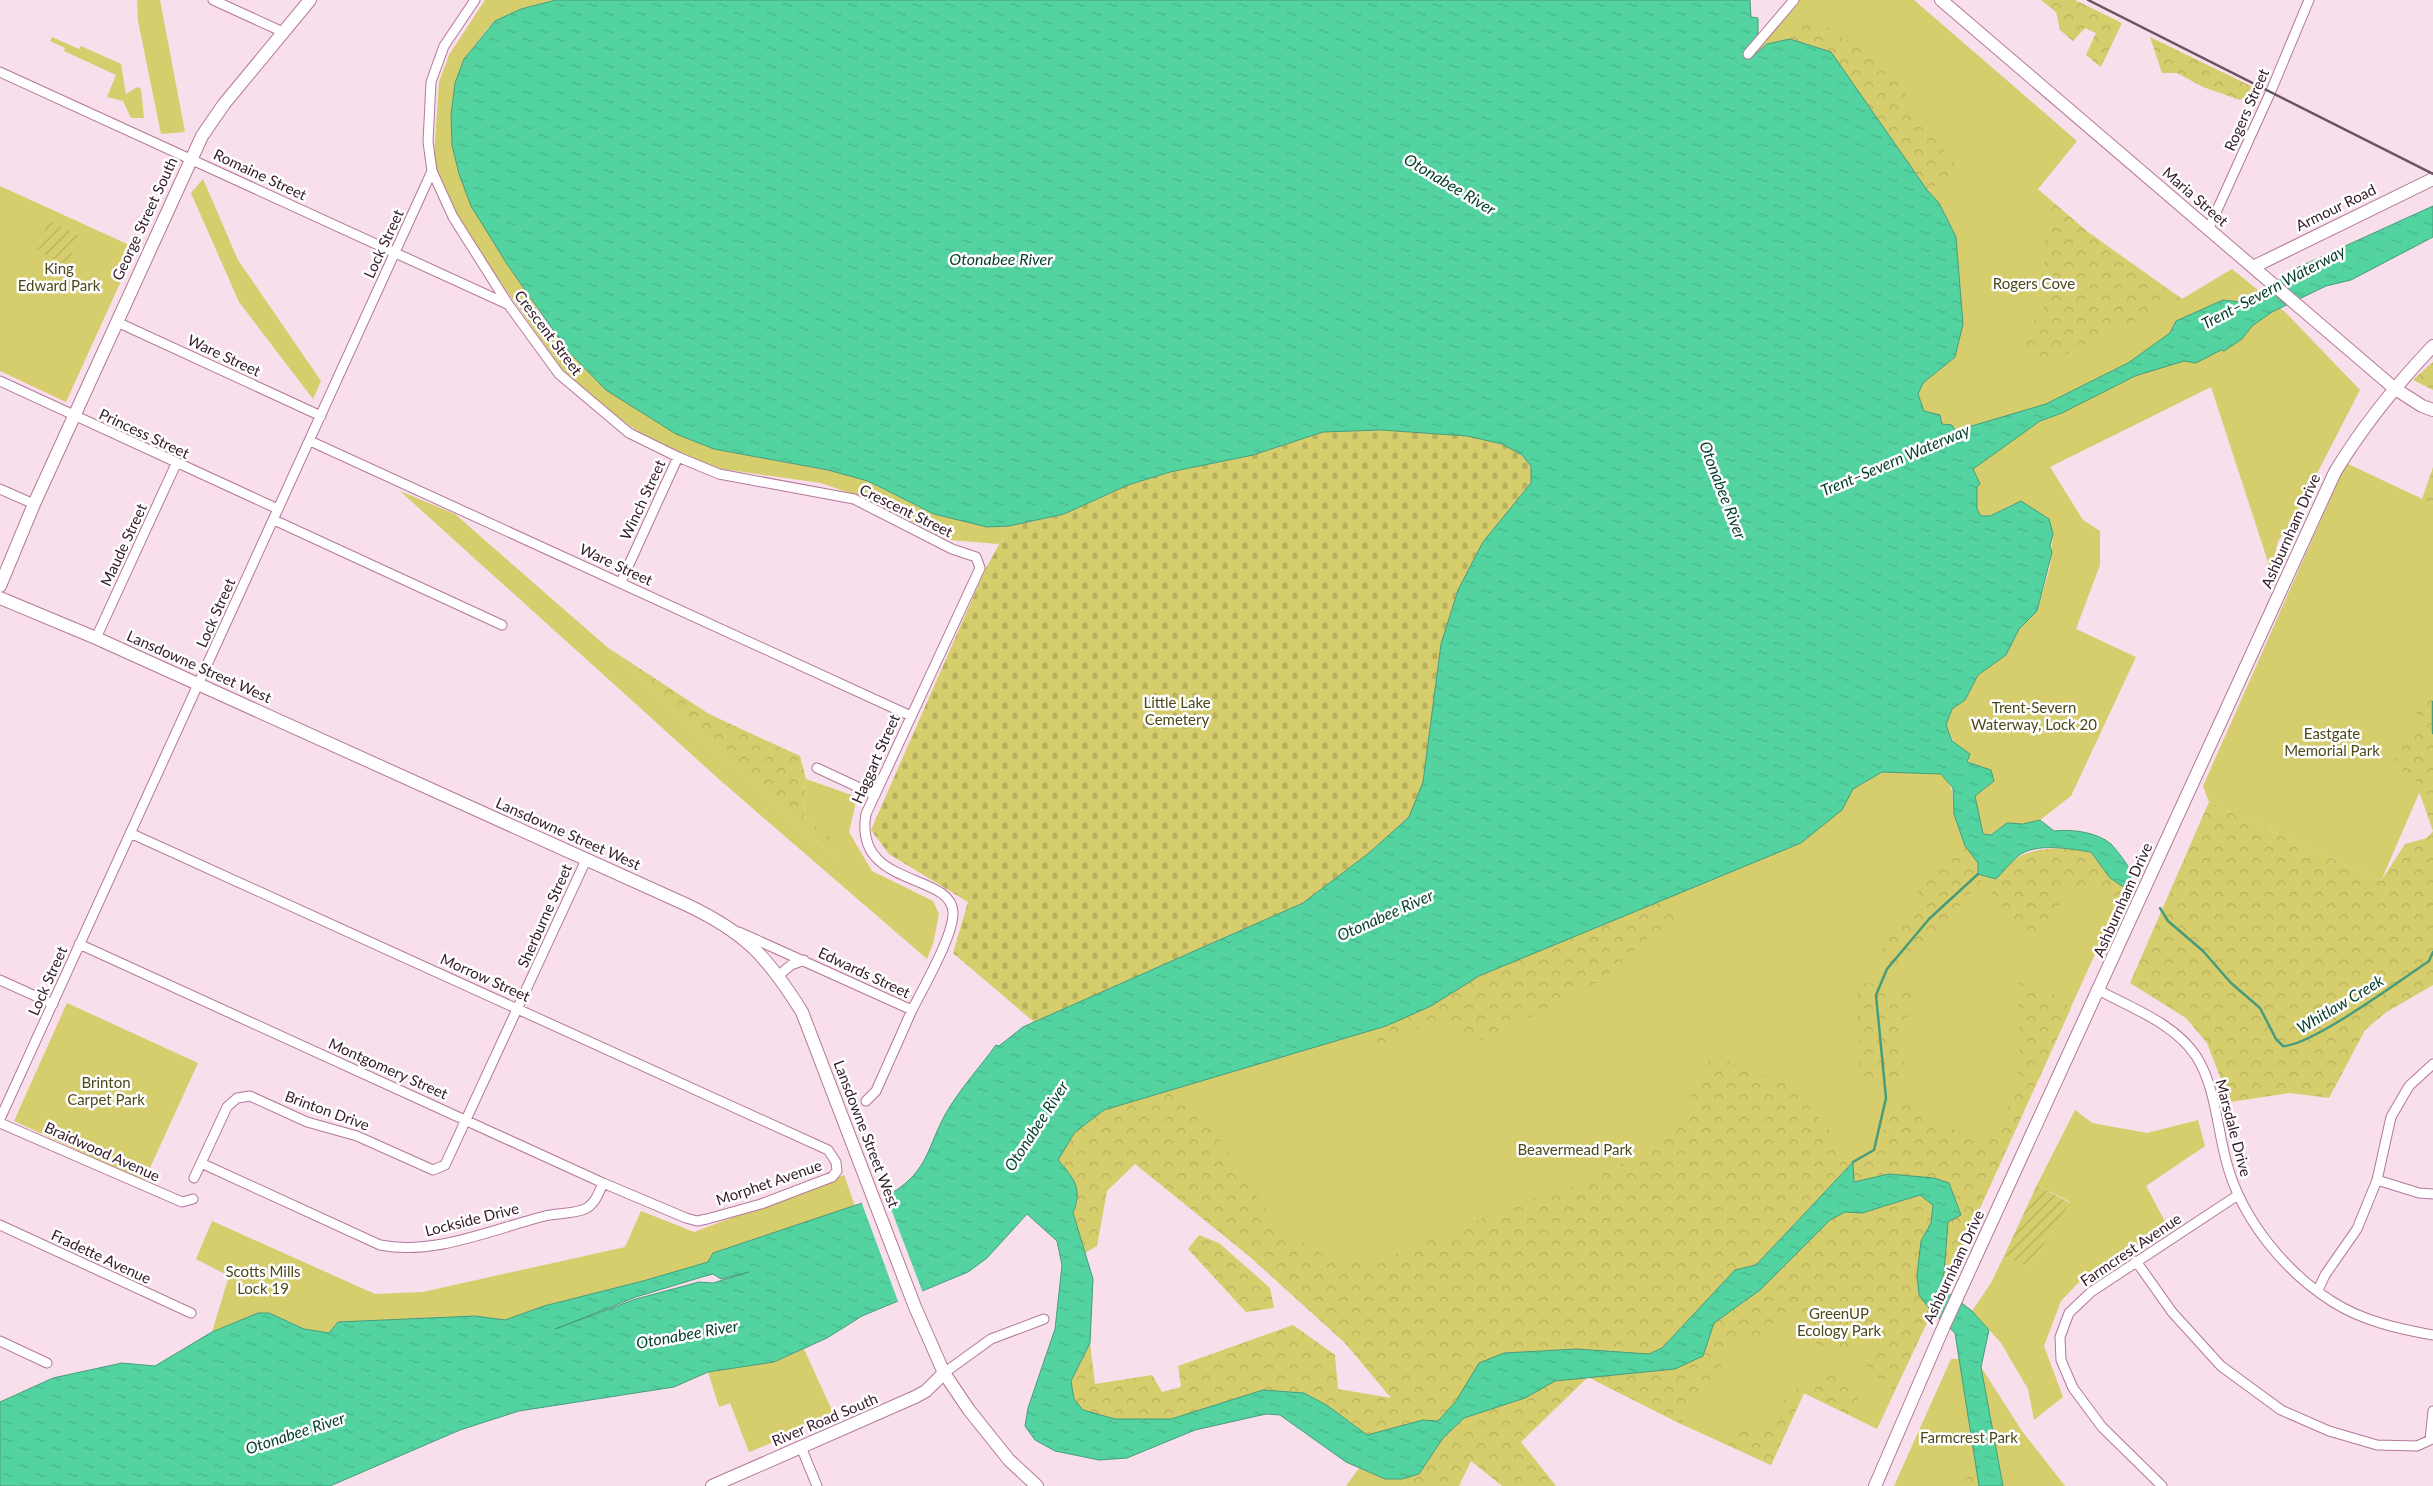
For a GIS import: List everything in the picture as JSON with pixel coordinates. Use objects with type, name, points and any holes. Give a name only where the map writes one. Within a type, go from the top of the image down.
[{"type":"main road","name":"George Street South","points":[[0,586],[34,504],[202,136],[224,104],[310,0]]},
{"type":"main road","name":"Maria Street","points":[[1941,0],[2394,388],[2422,406],[2433,410]]},
{"type":"main road","name":"Armour Road","points":[[2253,267],[2433,179]]},
{"type":"main road","name":"Ashburnham Drive","points":[[1875,1486],[1944,1326],[2100,991],[2335,472],[2354,441],[2394,388],[2433,346]]},
{"type":"main road","name":"Lansdowne Street West","points":[[0,598],[96,638],[692,908],[732,929],[759,952],[779,975],[802,1012],[915,1307],[944,1373],[969,1410],[1009,1460],[1037,1486]]},
{"type":"main road","name":"River Road South","points":[[712,1486],[916,1398],[944,1373]]},
{"type":"street","points":[[213,0],[283,32]]},
{"type":"street","name":"Crescent Street","points":[[475,0],[444,46],[431,82],[428,142],[432,171],[453,217],[508,304],[559,374],[575,390],[629,433],[719,474],[854,499],[952,549],[976,557]]},
{"type":"street","points":[[1748,54],[1794,0]]},
{"type":"street","name":"Rogers Street","points":[[2208,230],[2271,91],[2309,0]]},
{"type":"street","name":"Romaine Street","points":[[0,72],[508,304]]},
{"type":"street","name":"Lock Street","points":[[0,1121],[432,171]]},
{"type":"street","name":"Ware Street","points":[[117,322],[320,416]]},
{"type":"street","name":"Princess Street","points":[[0,381],[176,464],[278,509]]},
{"type":"street","name":"Ware Street","points":[[310,441],[911,716]]},
{"type":"street","name":"Winch Street","points":[[621,582],[678,456]]},
{"type":"street","name":"Maude Street","points":[[96,638],[176,464]]},
{"type":"street","points":[[0,489],[34,504]]},
{"type":"street","points":[[274,520],[502,625]]},
{"type":"street","name":"Haggart Street","points":[[866,1101],[876,1091],[951,926],[952,906],[946,897],[935,890],[892,870],[878,860],[868,848],[864,835],[866,814],[980,568],[976,557]]},
{"type":"street","points":[[817,768],[875,795]]},
{"type":"street","name":"Morrow Street","points":[[130,833],[828,1150]]},
{"type":"street","name":"Sherburne Street","points":[[468,1121],[586,860]]},
{"type":"street","name":"Edwards Street","points":[[732,929],[912,1010]]},
{"type":"street","name":"Montgomery Street","points":[[79,944],[686,1218]]},
{"type":"street","name":"Edwards Street","points":[[779,975],[791,965],[804,960]]},
{"type":"street","points":[[0,980],[52,1004]]},
{"type":"street","name":"Marsdale Drive","points":[[2100,991],[2177,1034],[2196,1056],[2208,1082],[2227,1164],[2238,1195],[2269,1245],[2298,1274],[2333,1302],[2371,1320],[2409,1331],[2433,1335]]},
{"type":"street","points":[[2318,1290],[2325,1275],[2357,1228],[2377,1180],[2391,1117],[2409,1086],[2433,1064]]},
{"type":"street","name":"Brinton Drive","points":[[194,1178],[228,1107],[237,1098],[250,1096],[308,1122],[358,1136],[433,1170],[445,1165],[468,1121]]},
{"type":"street","name":"Braidwood Avenue","points":[[0,1121],[182,1202],[193,1199]]},
{"type":"street","name":"Morphet Avenue","points":[[686,1218],[697,1221],[761,1204],[832,1177],[837,1171],[836,1162],[828,1150]]},
{"type":"street","name":"Lockside Drive","points":[[201,1163],[380,1245],[397,1249],[439,1245],[547,1216],[585,1209],[594,1202],[603,1182]]},
{"type":"street","points":[[2377,1180],[2419,1193],[2433,1194]]},
{"type":"street","name":"Farmcrest Avenue","points":[[2162,1486],[2102,1427],[2073,1388],[2061,1360],[2060,1337],[2069,1313],[2091,1292],[2238,1195]]},
{"type":"street","name":"Fradette Avenue","points":[[0,1226],[191,1313]]},
{"type":"street","points":[[2136,1261],[2172,1312],[2221,1366],[2281,1410],[2329,1431],[2377,1445],[2417,1446],[2430,1440],[2433,1411]]},
{"type":"street","points":[[944,1373],[990,1339],[1044,1319]]},
{"type":"street","points":[[0,1341],[47,1363]]},
{"type":"street","points":[[801,1448],[817,1486]]},
{"type":"green space","points":[[137,0],[160,0],[185,132],[161,134],[138,21]]},
{"type":"green space","points":[[485,0],[555,0],[521,9],[495,21],[464,59],[455,83],[451,115],[452,145],[459,174],[541,316],[567,350],[606,390],[714,449],[828,470],[868,481],[934,514],[987,527],[1009,526],[999,544],[950,540],[855,495],[821,483],[722,469],[684,456],[645,436],[597,404],[562,369],[481,255],[458,218],[439,181],[434,155],[439,82],[449,55]]},
{"type":"green space","points":[[1787,0],[1914,0],[2077,141],[2038,189],[2087,232],[2182,299],[2232,269],[2285,312],[2360,390],[2292,522],[2278,541],[2271,571],[2211,387],[2050,467],[2083,520],[2100,531],[2100,565],[2076,629],[2136,657],[2071,796],[2040,820],[2023,824],[2007,823],[1990,835],[1983,834],[1975,796],[1994,781],[1965,758],[1955,744],[1946,725],[1952,709],[1965,700],[1978,675],[2006,655],[2019,629],[2037,611],[2050,567],[2053,534],[2013,504],[1990,516],[1981,517],[1977,509],[1977,487],[1942,424],[1940,415],[1924,411],[1918,394],[1923,383],[1955,357],[1963,324],[1956,237],[1939,203],[1767,44],[1752,58],[1745,51]]},
{"type":"green space","points":[[2041,0],[2075,0],[2122,23],[2101,67],[2086,55],[2096,33],[2085,28],[2073,41],[2060,30],[2056,12]]},
{"type":"green space","points":[[1808,15],[1867,53],[1902,86],[1918,119],[1960,169],[1927,191],[1831,52],[1790,39]]},
{"type":"green space","points":[[52,37],[79,49],[81,46],[121,64],[126,94],[137,87],[141,89],[144,118],[131,118],[123,101],[107,97],[116,75],[64,51],[65,48],[50,41]]},
{"type":"green space","points":[[2150,37],[2257,89],[2240,100],[2203,87],[2177,73],[2162,73]]},
{"type":"green space","points":[[203,179],[238,260],[321,381],[313,399],[239,302],[191,193]]},
{"type":"green space","name":"King Edward Park","points":[[0,186],[136,248],[66,402],[0,371]]},
{"type":"green space","points":[[2054,203],[2088,232],[2182,299],[2036,368],[2021,340],[2044,307],[2045,233]]},
{"type":"green space","points":[[49,221],[80,236],[66,265],[36,250]]},
{"type":"green space","points":[[2433,362],[2433,390],[2413,380]]},
{"type":"green space","name":"Little Lake Cemetery","points":[[1381,430],[1439,432],[1483,438],[1502,444],[1518,453],[1529,464],[1531,471],[1531,483],[1483,542],[1441,644],[1423,782],[1409,817],[1369,853],[1303,903],[1034,1022],[953,953],[968,902],[889,854],[871,830],[985,570],[1009,526],[1064,514],[1128,485],[1170,472],[1253,455],[1323,432]]},
{"type":"green space","name":"Eastgate Memorial Park","points":[[2346,463],[2433,504],[2433,761],[2381,881],[2209,802],[2203,786]]},
{"type":"green space","points":[[2433,467],[2433,504],[2422,499]]},
{"type":"green space","points":[[400,491],[455,514],[607,647],[707,742],[834,857],[836,842],[804,816],[806,779],[857,797],[849,832],[872,871],[933,901],[939,914],[933,944],[927,959],[721,781]]},
{"type":"green space","points":[[607,647],[709,714],[800,756],[806,779],[804,816],[837,842],[834,857],[707,742]]},
{"type":"green space","points":[[2433,682],[2433,831],[2414,777],[2391,767]]},
{"type":"green space","name":"Beavermead Park","points":[[1882,772],[1941,773],[1952,790],[1953,808],[1959,831],[1979,874],[1996,879],[2110,878],[2125,888],[1944,1287],[1940,1287],[1944,1273],[1854,1182],[1853,1163],[1456,1401],[1116,1105],[1386,1026],[1842,810],[1853,789]]},
{"type":"green space","points":[[2209,802],[2381,881],[2405,844],[2427,838],[2433,831],[2433,985],[2385,1013],[2365,1030],[2329,1098],[2290,1093],[2230,1102],[2207,1043],[2186,1018],[2130,983]]},
{"type":"green space","points":[[1965,846],[1978,863],[1978,874],[1985,876],[1901,974],[1872,968],[1876,958],[1907,913],[1931,870]]},
{"type":"green space","points":[[2067,848],[2091,852],[2110,878],[2125,888],[2119,903],[2099,891],[2067,885],[2047,936],[2015,933],[2013,910],[1997,905],[1991,892],[1997,879],[2012,861],[2021,856],[2042,850]]},
{"type":"green space","points":[[1671,896],[1680,922],[1644,941],[1608,976],[1500,1033],[1481,1040],[1440,1018],[1378,1045],[1372,1030],[1431,1006],[1479,976]]},
{"type":"green space","points":[[1857,982],[1896,987],[1916,994],[1902,1034],[1905,1081],[1878,1084],[1859,1075]]},
{"type":"green space","points":[[2017,982],[2049,990],[2071,1008],[1955,1263],[1944,1273],[1948,1222],[1911,1178],[1889,1174],[1854,1182],[1853,1174],[1862,1167],[1875,1150],[1884,1131],[1894,1100],[1912,1098],[1919,1107],[1942,1125],[1980,1137],[2003,1115],[2012,1099],[2019,1067]]},
{"type":"green space","name":"Brinton Carpet Park","points":[[67,1003],[198,1063],[144,1181],[14,1121]]},
{"type":"green space","points":[[1712,1055],[1789,1084],[1837,1139],[1848,1167],[1756,1265],[1735,1270],[1662,1348],[1650,1354],[1577,1349],[1504,1353],[1479,1364],[1456,1401],[1438,1422],[1423,1420],[1367,1435],[1328,1406],[1304,1393],[1263,1390],[1171,1419],[1115,1419],[1083,1410],[1074,1399],[1071,1381],[1090,1343],[1095,1384],[1152,1375],[1162,1392],[1181,1387],[1178,1366],[1293,1325],[1335,1355],[1338,1389],[1391,1398],[1345,1343],[1249,1256],[1135,1164],[1107,1191],[1097,1246],[1085,1253],[1073,1213],[1078,1201],[1058,1160],[1075,1132],[1104,1110],[1180,1086],[1210,1125],[1247,1183],[1280,1227],[1332,1260],[1384,1259],[1513,1206],[1585,1182],[1652,1148],[1683,1113]]},
{"type":"green space","points":[[2075,1110],[2092,1123],[2147,1133],[2198,1120],[2205,1146],[2146,1186],[2168,1227],[2083,1278],[2061,1301],[2044,1346],[2063,1397],[2034,1420],[2028,1389],[2001,1343],[1972,1311],[1991,1283],[2004,1256],[2029,1268],[2070,1202],[2037,1185]]},
{"type":"green space","name":"Scotts Mills Lock 19","points":[[844,1175],[855,1206],[713,1253],[708,1262],[643,1281],[544,1306],[505,1320],[475,1316],[338,1322],[329,1333],[304,1329],[269,1313],[258,1313],[212,1332],[229,1276],[196,1259],[212,1221],[375,1294],[423,1292],[625,1247],[641,1211],[694,1232]]},
{"type":"green space","points":[[2037,1185],[2070,1203],[2029,1268],[2004,1256]]},
{"type":"green space","name":"GreenUP Ecology Park","points":[[1920,1195],[1933,1205],[1931,1223],[1921,1241],[1919,1295],[1932,1312],[1894,1391],[1866,1368],[1877,1342],[1863,1333],[1844,1354],[1817,1345],[1802,1311],[1755,1342],[1734,1339],[1723,1349],[1721,1370],[1681,1424],[1588,1377],[1521,1442],[1556,1486],[1502,1486],[1471,1461],[1459,1486],[1408,1486],[1402,1479],[1419,1474],[1443,1438],[1464,1418],[1525,1398],[1555,1381],[1703,1356],[1714,1323],[1760,1290],[1830,1220],[1845,1212],[1862,1213]]},
{"type":"green space","points":[[1199,1235],[1219,1243],[1270,1288],[1274,1308],[1246,1312],[1188,1249]]},
{"type":"green space","name":"GreenUP Ecology Park","points":[[1919,1295],[1932,1312],[1877,1429],[1804,1393],[1771,1465],[1681,1424],[1588,1377],[1714,1323]]},
{"type":"green space","points":[[804,1349],[835,1417],[749,1452],[730,1403],[719,1407],[708,1372],[774,1362]]},
{"type":"green space","name":"Farmcrest Park","points":[[1951,1359],[1959,1359],[1981,1367],[2022,1431],[2065,1486],[1894,1486]]},
{"type":"green space","points":[[1823,1371],[1848,1378],[1868,1424],[1804,1393],[1771,1465],[1723,1443],[1729,1430],[1759,1425],[1783,1409],[1784,1398]]},
{"type":"green space","points":[[1976,1466],[1979,1486],[1965,1486],[1963,1470]]},
{"type":"green space","points":[[1359,1468],[1385,1479],[1402,1479],[1408,1486],[1346,1486]]},
{"type":"water","name":"Otonabee River","points":[[556,0],[1750,0],[1751,17],[1758,18],[1758,35],[1745,51],[1752,57],[1767,44],[1790,39],[1831,52],[1927,190],[1939,203],[1956,237],[1963,324],[1955,357],[1923,383],[1918,394],[1924,411],[1940,415],[1942,424],[1952,425],[1955,431],[2046,404],[2128,363],[2170,333],[2176,321],[2223,300],[2240,302],[2267,292],[2288,272],[2433,206],[2433,237],[2351,280],[2326,286],[2272,312],[2252,326],[2242,339],[2224,351],[2221,350],[2196,363],[2184,361],[2135,376],[2062,413],[2040,421],[1973,469],[1980,484],[1977,487],[1977,509],[1981,516],[1990,516],[2021,501],[2049,519],[2053,534],[2050,546],[2052,552],[2037,611],[2019,629],[2006,655],[1978,675],[1965,700],[1952,709],[1946,725],[1952,741],[1970,754],[1967,762],[1991,770],[1994,781],[1975,796],[1983,834],[1991,835],[2007,823],[2023,824],[2040,820],[2054,831],[2069,830],[2092,834],[2111,844],[2133,873],[2125,888],[2110,878],[2091,852],[2063,848],[2043,848],[2025,852],[2018,856],[1996,879],[1978,874],[1978,863],[1965,846],[1954,814],[1953,788],[1941,774],[1882,772],[1853,789],[1842,810],[1801,843],[1479,976],[1431,1006],[1386,1026],[1104,1110],[1075,1132],[1058,1160],[1072,1178],[1077,1190],[1076,1205],[1073,1213],[1093,1279],[1090,1343],[1071,1381],[1074,1399],[1083,1410],[1115,1419],[1171,1419],[1263,1390],[1304,1393],[1328,1406],[1367,1435],[1423,1420],[1438,1421],[1456,1401],[1479,1363],[1504,1353],[1577,1349],[1649,1354],[1662,1348],[1735,1270],[1756,1265],[1853,1162],[1854,1182],[1889,1174],[1934,1178],[1949,1183],[1961,1215],[1948,1222],[1944,1273],[1940,1286],[1972,1311],[1989,1330],[1981,1367],[2003,1486],[1979,1486],[1955,1333],[1932,1312],[1919,1295],[1917,1275],[1921,1241],[1931,1223],[1933,1205],[1920,1195],[1862,1213],[1845,1212],[1830,1220],[1760,1290],[1714,1323],[1703,1356],[1675,1369],[1555,1381],[1525,1398],[1464,1418],[1443,1438],[1419,1474],[1402,1479],[1385,1479],[1346,1462],[1280,1415],[1266,1414],[1195,1430],[1127,1458],[1099,1460],[1055,1451],[1035,1440],[1025,1426],[1028,1408],[1055,1329],[1062,1265],[1057,1241],[1027,1214],[987,1258],[968,1272],[862,1316],[827,1338],[774,1362],[708,1372],[674,1387],[519,1411],[460,1430],[330,1486],[0,1486],[0,1402],[53,1378],[122,1363],[155,1366],[212,1332],[258,1313],[269,1313],[304,1329],[329,1333],[338,1322],[475,1316],[505,1320],[544,1306],[643,1281],[708,1262],[713,1253],[892,1193],[913,1176],[920,1167],[946,1113],[996,1045],[999,1046],[1023,1027],[1303,903],[1369,853],[1409,817],[1423,782],[1441,644],[1458,590],[1483,542],[1531,483],[1531,466],[1522,455],[1502,444],[1467,436],[1381,430],[1323,432],[1253,455],[1170,472],[1128,485],[1064,514],[1009,526],[987,527],[934,514],[868,481],[828,470],[714,449],[676,434],[606,390],[567,350],[507,264],[471,206],[459,174],[452,145],[451,115],[455,83],[464,59],[495,21],[521,9]],"holes":[[[749,1272],[713,1283],[699,1282],[636,1299],[555,1329],[636,1297],[702,1277],[713,1274],[721,1279]]]},
{"type":"pier","points":[[885,1193],[923,1293],[899,1304],[861,1201]]},
{"type":"waterway","name":"Whitlaw Creek","points":[[2433,702],[2433,733]]},
{"type":"waterway","points":[[1853,1162],[1874,1150],[1886,1098],[1876,995],[1887,969],[1929,919],[1978,874]]},
{"type":"waterway","name":"Whitlaw Creek","points":[[2160,908],[2168,921],[2203,951],[2231,983],[2260,1008],[2276,1039],[2283,1046],[2296,1043],[2314,1035],[2356,1011],[2429,961],[2433,952]]},
{"type":"railway","points":[[2088,0],[2433,174]]},
{"type":"park label","name":"Rogers Cove","points":[[2034,284]]},
{"type":"park label","name":"Trent-Severn Waterway, Lock 20","points":[[2034,716]]},
{"type":"water label","name":"Trent–Severn Waterway","points":[[2273,287]]},
{"type":"water label","name":"Trent–Severn Waterway","points":[[1895,460]]}]
